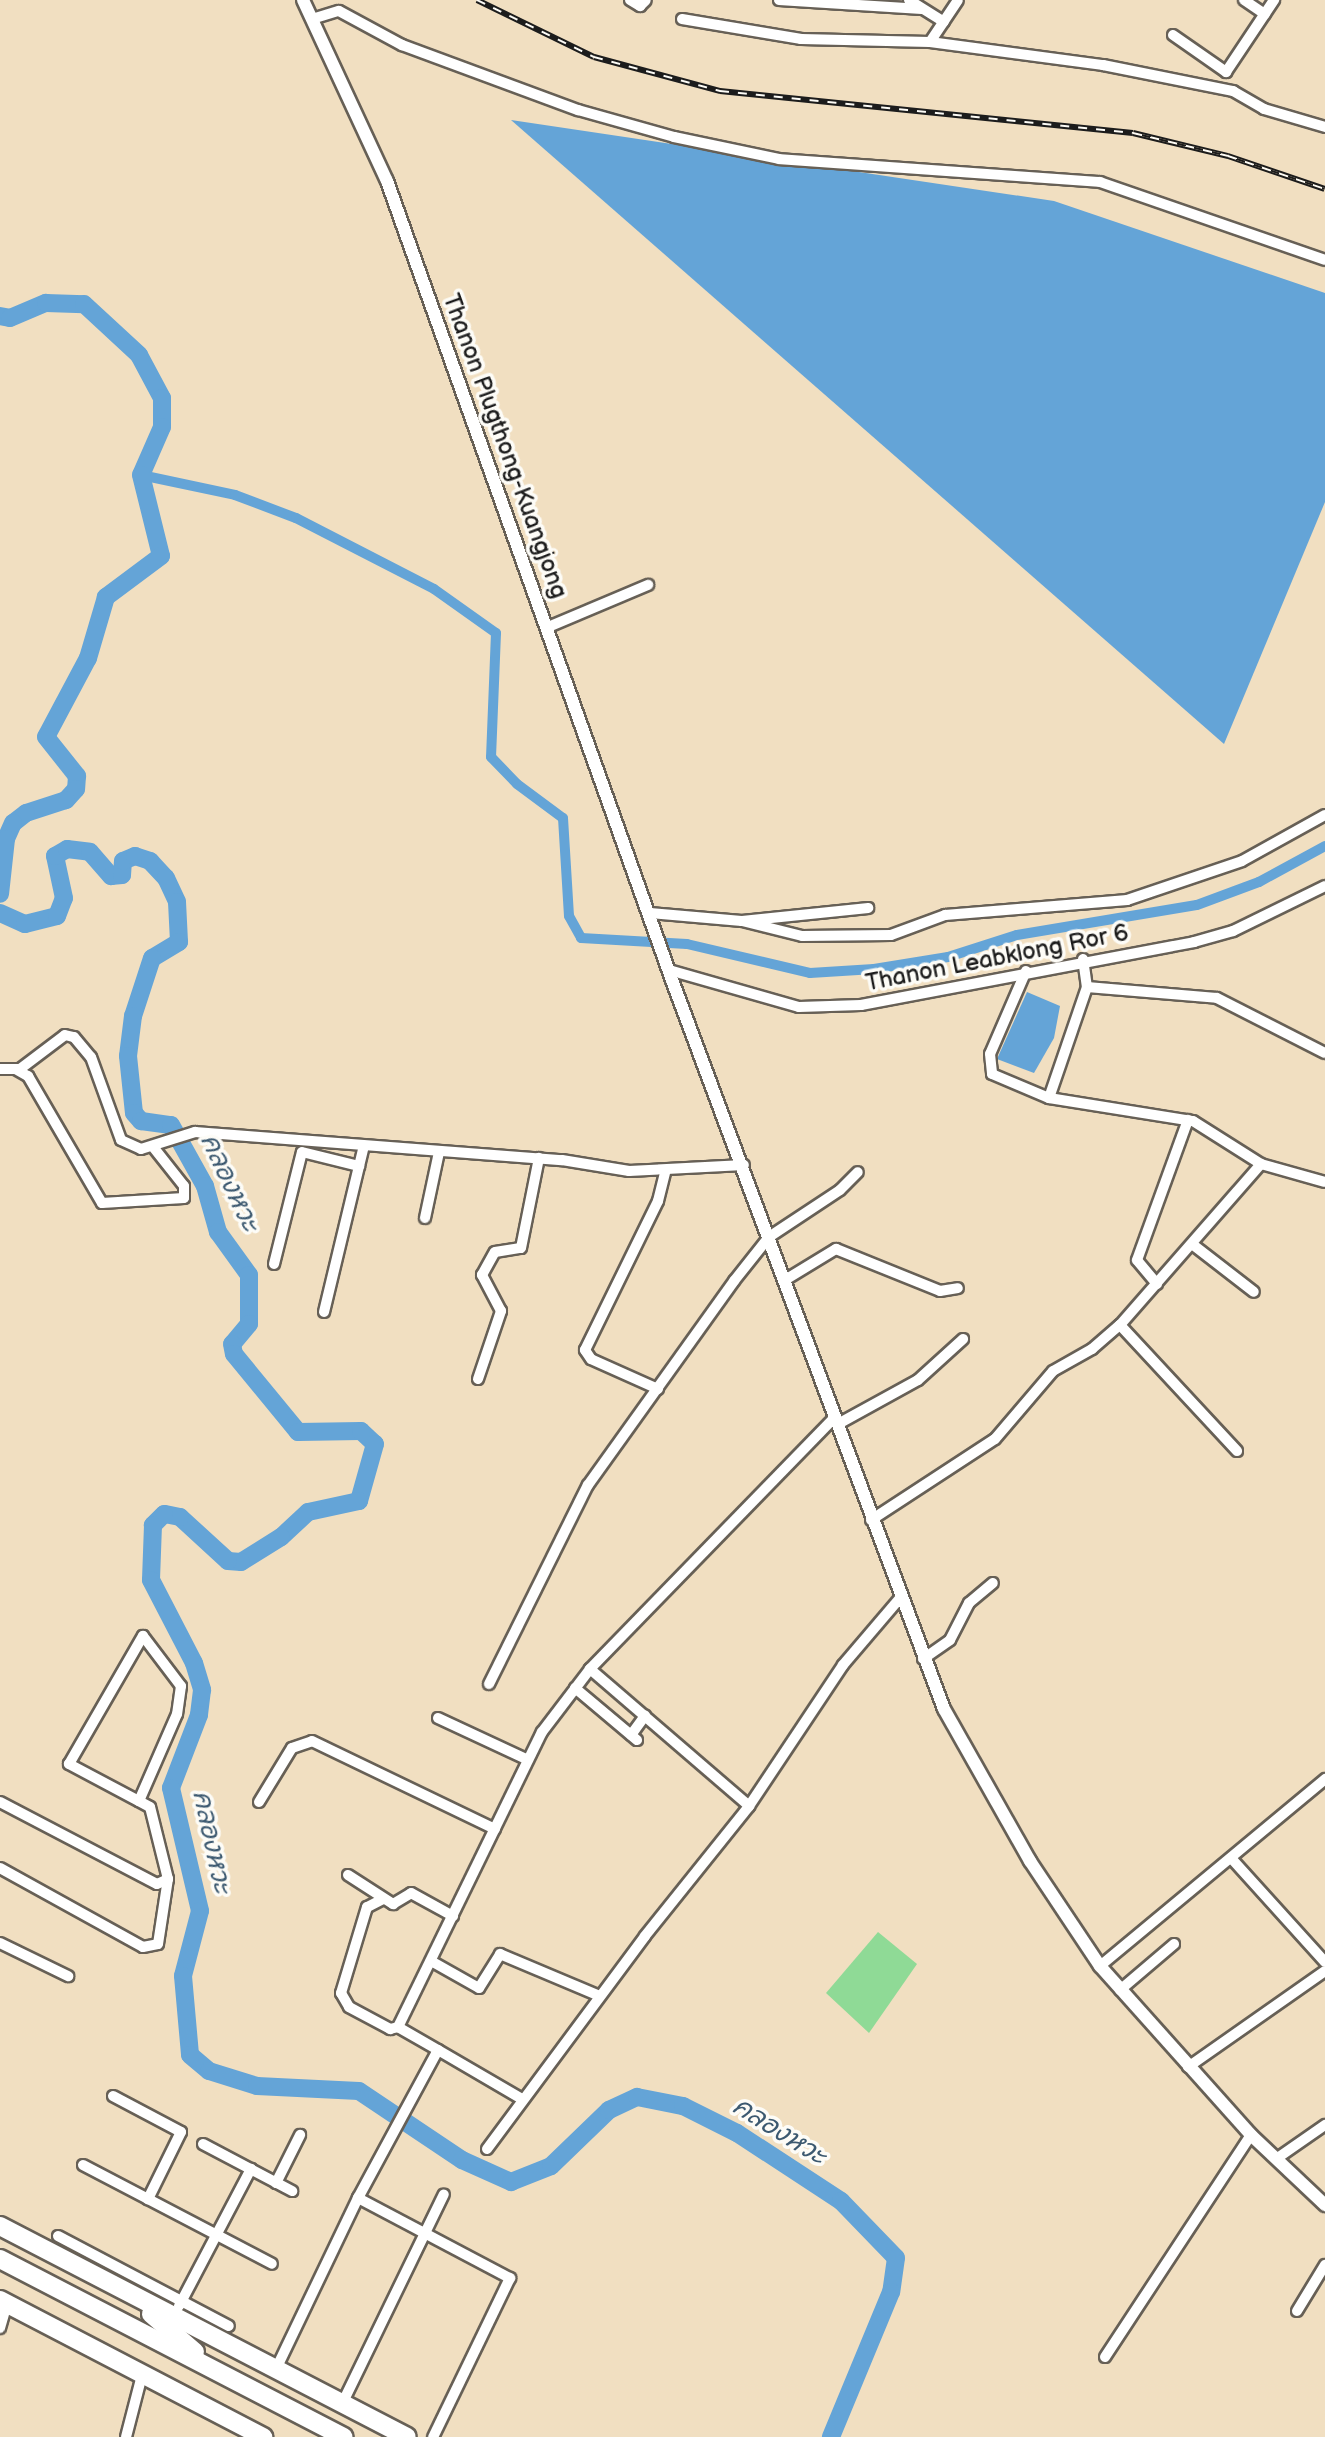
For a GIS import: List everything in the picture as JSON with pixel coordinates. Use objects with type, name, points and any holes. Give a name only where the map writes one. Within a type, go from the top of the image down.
[{"type":"highway","points":[[0,2226],[127,2294],[177,2309],[276,2369],[407,2437]]},
{"type":"highway","points":[[0,2259],[344,2437]]},
{"type":"highway","points":[[127,2294],[220,2373]]},
{"type":"highway","points":[[3,2302],[263,2437]]},
{"type":"street","name":"Thanon Plugthong-Kuangjong","points":[[303,0],[387,181],[669,970],[744,1165],[923,1659],[986,1786],[1100,1966],[1251,2135],[1325,2205]]},
{"type":"street","points":[[779,0],[922,9]]},
{"type":"street","points":[[909,0],[944,22]]},
{"type":"street","points":[[930,42],[958,0]]},
{"type":"street","points":[[1244,0],[1265,14]]},
{"type":"street","points":[[1173,35],[1226,72],[1274,0]]},
{"type":"street","points":[[312,19],[339,11],[402,45],[578,110],[674,137],[779,159],[1100,182],[1325,260]]},
{"type":"street","points":[[682,19],[801,39],[930,42],[1166,76],[1233,91],[1264,109],[1325,127]]},
{"type":"street","points":[[546,628],[648,585]]},
{"type":"street","points":[[650,913],[742,921],[802,936],[891,935],[945,915],[1127,900],[1242,861],[1325,815]]},
{"type":"street","name":"Thanon Leabklong Ror 6","points":[[669,970],[799,1007],[861,1005],[1083,959],[1224,934],[1325,886]]},
{"type":"street","points":[[742,921],[868,908]]},
{"type":"street","points":[[1049,1098],[1087,987],[1083,959]]},
{"type":"street","points":[[1026,971],[987,1067],[992,1074],[1049,1098],[1188,1120],[1261,1164],[1325,1184]]},
{"type":"street","points":[[1087,987],[1217,998],[1325,1053]]},
{"type":"street","points":[[17,1070],[65,1035],[74,1037],[91,1057],[121,1140],[132,1148],[156,1148],[189,1134],[539,1158],[629,1171],[744,1165]]},
{"type":"street","points":[[0,1069],[17,1070],[28,1076],[102,1203],[184,1198],[184,1186],[156,1148]]},
{"type":"street","points":[[1157,1284],[1137,1260],[1188,1120]]},
{"type":"street","points":[[324,1312],[364,1146]]},
{"type":"street","points":[[274,1264],[302,1152],[359,1166]]},
{"type":"street","points":[[425,1218],[439,1152]]},
{"type":"street","points":[[478,1379],[501,1311],[482,1275],[495,1252],[521,1248],[539,1158]]},
{"type":"street","points":[[871,1520],[991,1442],[1053,1371],[1092,1349],[1120,1325],[1261,1164]]},
{"type":"street","points":[[658,1389],[591,1359],[585,1350],[658,1201],[666,1170]]},
{"type":"street","points":[[489,1684],[588,1485],[769,1237],[840,1190],[858,1172]]},
{"type":"street","points":[[1192,1244],[1254,1292]]},
{"type":"street","points":[[785,1280],[836,1249],[940,1291],[958,1288]]},
{"type":"street","points":[[1120,1325],[1237,1451]]},
{"type":"street","points":[[398,2027],[528,1760],[550,1719],[590,1669],[837,1420],[918,1380],[963,1339]]},
{"type":"street","points":[[923,1659],[950,1640],[969,1603],[993,1583]]},
{"type":"street","points":[[487,2149],[600,1996],[749,1806],[843,1665],[900,1598]]},
{"type":"street","points":[[0,1868],[143,1947],[158,1944],[168,1879],[150,1807],[69,1764],[143,1636],[181,1686],[177,1714],[139,1801]]},
{"type":"street","points":[[590,1669],[749,1806]]},
{"type":"street","points":[[575,1688],[634,1738],[645,1716]]},
{"type":"street","points":[[438,1718],[528,1760]]},
{"type":"street","points":[[259,1802],[292,1748],[312,1741],[495,1829]]},
{"type":"street","points":[[1100,1966],[1325,1779]]},
{"type":"street","points":[[0,1802],[157,1884],[168,1879]]},
{"type":"street","points":[[1231,1858],[1325,1962]]},
{"type":"street","points":[[348,1875],[397,1905],[411,1893],[453,1916]]},
{"type":"street","points":[[383,1899],[367,1907],[342,1997],[349,2007],[390,2029],[398,2027],[522,2099]]},
{"type":"street","points":[[0,1943],[68,1976]]},
{"type":"street","points":[[1120,1990],[1174,1944]]},
{"type":"street","points":[[431,1961],[479,1988],[500,1954],[600,1996]]},
{"type":"street","points":[[1188,2067],[1325,1971]]},
{"type":"street","points":[[276,2369],[358,2198],[438,2050]]},
{"type":"street","points":[[113,2096],[181,2132],[148,2199]]},
{"type":"street","points":[[1276,2159],[1325,2125]]},
{"type":"street","points":[[276,2183],[300,2135]]},
{"type":"street","points":[[1105,2357],[1251,2135]]},
{"type":"street","points":[[203,2144],[292,2191]]},
{"type":"street","points":[[83,2165],[272,2264]]},
{"type":"street","points":[[177,2309],[251,2169]]},
{"type":"street","points":[[342,2404],[444,2194]]},
{"type":"street","points":[[358,2198],[510,2278],[433,2437]]},
{"type":"street","points":[[58,2236],[177,2309],[229,2326]]},
{"type":"street","points":[[1297,2311],[1325,2265]]},
{"type":"street","points":[[0,2328],[3,2302]]},
{"type":"street","points":[[126,2437],[142,2375]]},
{"type":"green space","points":[[878,1932],[917,1964],[869,2033],[826,1993]]},
{"type":"water","points":[[511,120],[1054,201],[1325,293],[1325,502],[1224,744]]},
{"type":"water","points":[[1027,992],[1060,1006],[1054,1038],[1034,1073],[997,1059]]},
{"type":"waterway","name":"คลองหวะ","points":[[0,316],[10,318],[46,303],[84,304],[139,355],[162,398],[162,427],[141,475],[161,556],[106,597],[88,658],[46,737],[77,776],[76,789],[66,800],[26,813],[13,823],[6,839],[0,894]]},
{"type":"waterway","points":[[141,475],[235,495],[296,518],[434,589],[496,633],[491,757],[517,784],[563,818],[569,916],[581,938],[687,944],[810,973],[874,969],[948,957],[1017,935],[1197,905],[1259,882],[1325,846]]},
{"type":"waterway","name":"คลองหวะ","points":[[0,913],[25,924],[57,916],[64,898],[55,856],[67,849],[90,852],[111,876],[122,875],[123,861],[135,856],[150,861],[166,878],[177,902],[179,942],[152,958],[133,1016],[128,1056],[134,1113],[141,1121],[171,1125],[205,1186],[218,1232],[249,1275],[249,1324],[232,1344],[234,1354],[298,1432],[361,1431],[375,1444],[359,1501],[308,1512],[281,1537],[241,1562],[228,1561],[180,1517],[164,1514],[153,1525],[151,1580],[194,1663],[202,1690],[199,1715],[171,1788],[200,1911],[183,1976],[190,2055],[209,2071],[257,2086],[359,2091],[462,2160],[511,2182],[551,2166],[609,2110],[637,2097],[683,2106],[737,2133],[841,2201],[896,2258],[891,2292],[831,2437]]},
{"type":"railway","points":[[477,0],[594,57],[720,91],[1133,133],[1228,156],[1325,189]]}]
